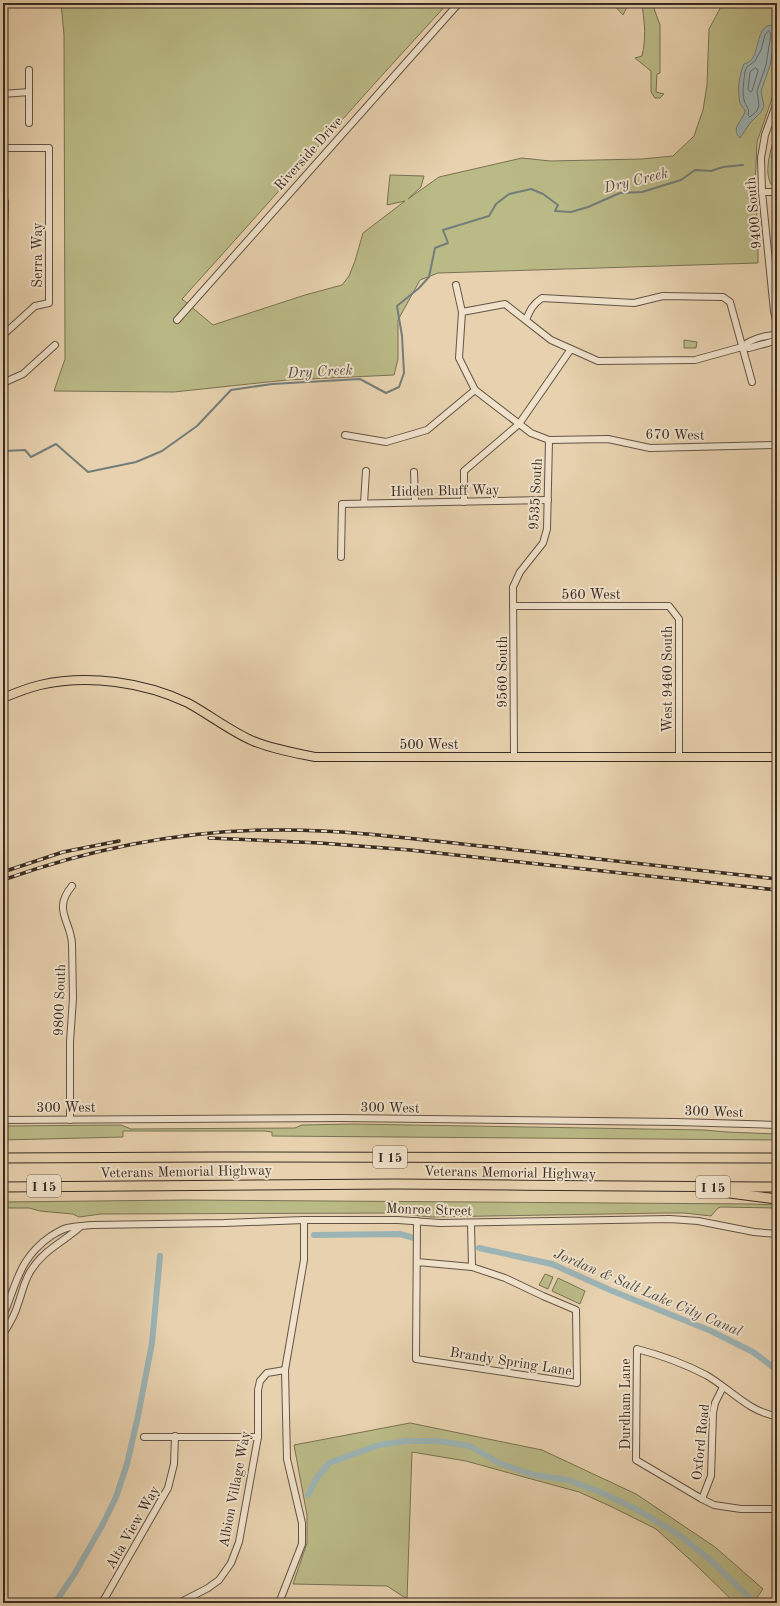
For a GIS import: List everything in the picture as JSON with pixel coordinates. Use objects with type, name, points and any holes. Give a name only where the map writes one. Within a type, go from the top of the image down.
[{"type":"highway","name":"Veterans Memorial Highway","points":[[3,1158],[777,1158]]},
{"type":"highway","name":"Veterans Memorial Highway","points":[[3,1187],[397,1184],[777,1187]]},
{"type":"highway","points":[[649,1187],[720,1192],[777,1199]]},
{"type":"main road","name":"500 West","points":[[3,698],[21,690],[47,684],[97,680],[130,684],[168,695],[202,711],[254,741],[295,754],[315,757],[777,756]]},
{"type":"street","name":"Riverside Drive","points":[[177,320],[194,299],[459,3]]},
{"type":"street","points":[[29,70],[29,124]]},
{"type":"street","points":[[3,94],[29,92]]},
{"type":"street","name":"9400 South","points":[[777,102],[765,135],[762,150],[762,192],[774,311],[777,324]]},
{"type":"street","name":"Serra Way","points":[[3,148],[49,148],[49,303],[35,306],[3,335]]},
{"type":"street","points":[[762,192],[777,192]]},
{"type":"street","points":[[3,202],[5,202],[3,267]]},
{"type":"street","points":[[456,285],[462,312],[459,358],[475,390],[531,433],[549,440]]},
{"type":"street","points":[[526,320],[531,308],[542,298],[634,303],[663,296],[723,297],[730,302],[752,382]]},
{"type":"street","points":[[462,312],[505,304],[551,340],[598,361],[695,360],[742,346],[747,342],[771,335],[777,335]]},
{"type":"street","points":[[742,346],[749,348],[773,341],[777,338]]},
{"type":"street","points":[[3,383],[23,374],[55,345]]},
{"type":"street","points":[[464,502],[464,471],[519,424],[572,349]]},
{"type":"street","points":[[345,435],[386,442],[427,430],[475,390]]},
{"type":"street","name":"670 West","points":[[549,440],[608,439],[650,448],[777,445]]},
{"type":"street","name":"9535 South","points":[[513,588],[520,572],[543,543],[547,529],[549,440]]},
{"type":"street","points":[[364,503],[366,471]]},
{"type":"street","points":[[414,472],[415,502]]},
{"type":"street","name":"Hidden Bluff Way","points":[[341,557],[342,504],[548,500]]},
{"type":"street","name":"9560 South","points":[[513,588],[514,757]]},
{"type":"street","name":"560 West","points":[[513,606],[669,606]]},
{"type":"street","name":"West 9460 South","points":[[669,606],[679,619],[679,756]]},
{"type":"street","name":"9800 South","points":[[70,1120],[70,1042],[73,998],[72,944],[71,935],[64,918],[63,900],[72,886]]},
{"type":"street","name":"300 West","points":[[3,1120],[358,1118],[676,1122],[777,1125]]},
{"type":"street","name":"Monroe Street","points":[[3,1316],[20,1270],[36,1248],[56,1233],[66,1228],[98,1224],[224,1223],[304,1220],[398,1220],[440,1223],[471,1223],[677,1219],[713,1223],[754,1232],[777,1234]]},
{"type":"street","points":[[279,1603],[287,1586],[302,1544],[302,1524],[287,1458],[284,1370],[304,1260],[304,1220]]},
{"type":"street","points":[[417,1221],[417,1262],[472,1267],[471,1223]]},
{"type":"street","name":"Monroe Street","points":[[3,1334],[14,1315],[25,1282],[36,1262],[52,1247],[70,1236],[80,1227]]},
{"type":"street","name":"Brandy Spring Lane","points":[[417,1262],[416,1359],[577,1383],[576,1310],[505,1278],[472,1267]]},
{"type":"street","name":"Durdham Lane","points":[[702,1499],[636,1460],[637,1349],[652,1353],[705,1375],[723,1387]]},
{"type":"street","name":"Albion Village Way","points":[[179,1603],[208,1588],[219,1580],[231,1563],[239,1542],[258,1437],[258,1390],[260,1381],[267,1373],[284,1370]]},
{"type":"street","points":[[723,1387],[763,1413],[777,1416]]},
{"type":"street","name":"Oxford Road","points":[[702,1499],[711,1476],[713,1413],[715,1403],[723,1387]]},
{"type":"street","name":"Alta View Way","points":[[102,1603],[168,1488],[174,1464],[175,1436]]},
{"type":"street","points":[[144,1437],[258,1437]]},
{"type":"street","points":[[702,1499],[714,1505],[728,1508],[777,1509]]},
{"type":"green space","points":[[61,3],[448,3],[182,299],[213,325],[305,295],[342,285],[349,276],[363,233],[405,201],[387,205],[390,175],[424,176],[421,187],[408,199],[439,177],[522,158],[550,161],[642,159],[673,156],[694,136],[703,110],[707,85],[709,29],[723,3],[777,3],[777,84],[757,142],[755,186],[758,263],[438,273],[420,280],[398,320],[398,359],[394,375],[287,380],[174,392],[54,391],[65,359],[64,35]]},
{"type":"green space","points":[[612,3],[652,3],[660,25],[660,73],[657,74],[656,92],[664,94],[660,98],[655,98],[651,92],[651,71],[635,58],[642,56],[645,37],[642,6],[627,7],[623,15]]},
{"type":"green space","points":[[777,131],[777,185],[771,184],[768,165]]},
{"type":"green space","points":[[684,340],[697,342],[696,348],[684,348]]},
{"type":"green space","points":[[352,1124],[704,1130],[777,1134],[777,1140],[272,1136],[272,1132],[264,1131],[123,1131],[123,1137],[3,1140],[3,1126],[121,1125],[131,1129],[295,1128],[302,1125]]},
{"type":"green space","points":[[186,1200],[753,1204],[777,1205],[777,1208],[721,1207],[718,1208],[711,1216],[666,1213],[431,1217],[392,1213],[101,1214],[79,1217],[73,1214],[40,1211],[29,1208],[3,1208],[3,1202]]},
{"type":"green space","points":[[545,1274],[553,1277],[548,1289],[539,1285]]},
{"type":"green space","points":[[558,1278],[585,1291],[580,1304],[552,1291]]},
{"type":"green space","points":[[410,1423],[542,1450],[636,1494],[715,1547],[763,1589],[753,1603],[735,1603],[656,1529],[579,1492],[466,1461],[412,1452],[407,1599],[387,1586],[293,1584],[307,1543],[307,1515],[294,1445]]},
{"type":"water","points":[[770,25],[774,28],[775,34],[770,66],[761,91],[764,106],[740,138],[736,131],[745,111],[740,104],[739,98],[741,73],[744,64],[750,61],[754,55],[760,34]]},
{"type":"waterway","name":"Dry Creek","points":[[772,157],[777,154]]},
{"type":"waterway","name":"Dry Creek","points":[[3,451],[25,450],[31,457],[56,444],[88,472],[136,462],[162,451],[197,426],[231,390],[272,384],[360,379],[386,393],[399,387],[404,373],[402,336],[397,306],[419,288],[429,277],[435,248],[448,243],[443,230],[489,216],[496,204],[509,194],[531,189],[543,194],[558,205],[555,211],[571,212],[588,207],[620,193],[642,192],[681,180],[695,170],[711,171],[723,167],[743,165]]},
{"type":"waterway","name":"Jordan & Salt Lake City Canal","points":[[314,1235],[400,1234],[414,1238]]},
{"type":"waterway","name":"Jordan & Salt Lake City Canal","points":[[479,1248],[552,1264],[610,1290],[711,1331],[753,1352],[777,1370]]},
{"type":"waterway","name":"Jordan & Salt Lake City Canal","points":[[55,1603],[75,1573],[103,1524],[116,1497],[127,1464],[152,1343],[160,1256]]},
{"type":"waterway","points":[[308,1495],[316,1479],[329,1463],[379,1445],[407,1441],[438,1441],[470,1446],[499,1463],[534,1475],[568,1480],[600,1492],[634,1508],[678,1534],[709,1559],[750,1598]]},
{"type":"railway","points":[[3,880],[71,859],[141,843],[212,833],[284,830],[311,830],[392,836],[777,879]]},
{"type":"railway","points":[[209,838],[320,843],[410,850],[777,890]]},
{"type":"railway","points":[[3,872],[63,852],[119,841]]}]
